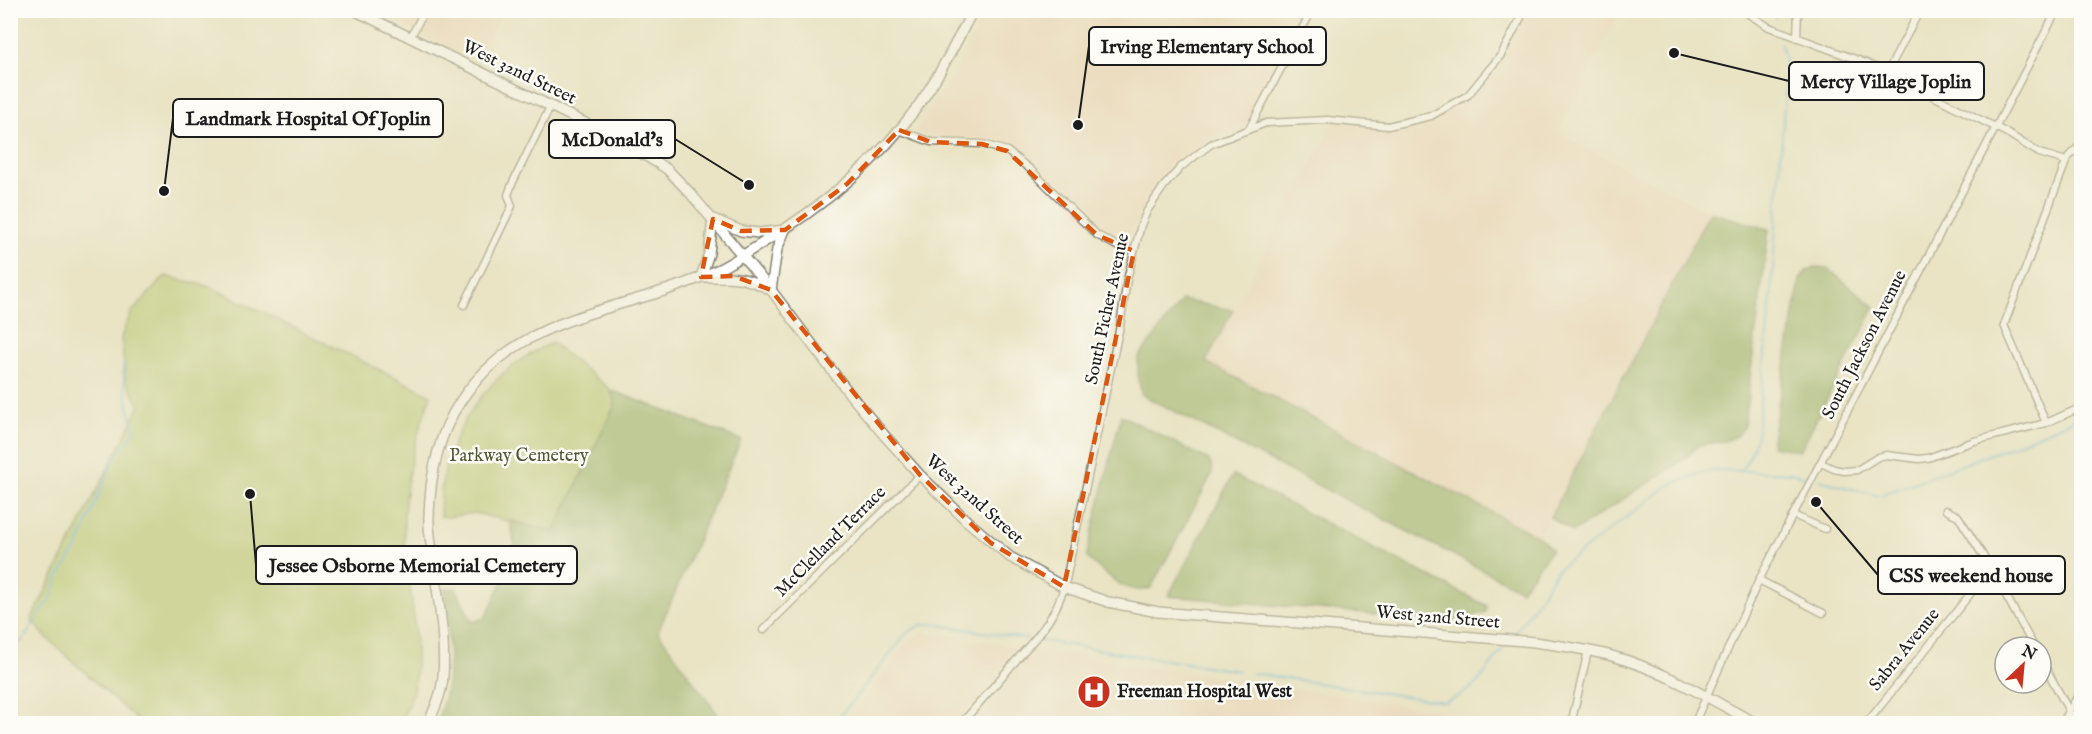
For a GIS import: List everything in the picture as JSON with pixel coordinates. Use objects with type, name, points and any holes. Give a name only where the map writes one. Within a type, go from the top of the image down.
[{"type":"main road","name":"West 32nd Street","points":[[354,10],[550,106],[667,169],[713,219],[771,290],[849,393],[920,475],[991,543],[1030,569],[1064,587],[1108,602],[1158,612],[1535,642],[1588,651],[1653,671],[1757,723]]},
{"type":"main road","points":[[428,723],[438,699],[443,665],[428,518],[433,467],[451,416],[471,387],[508,350],[528,338],[566,321],[701,277],[785,230],[847,184],[899,130],[925,95],[973,10]]},
{"type":"main road","points":[[701,277],[709,253],[713,219],[741,231],[759,233],[785,230]]},
{"type":"main road","points":[[701,277],[734,276],[751,280],[771,290],[777,249],[785,230]]},
{"type":"street","points":[[410,38],[425,10]]},
{"type":"street","points":[[1248,130],[1312,10]]},
{"type":"street","name":"South Picher Avenue","points":[[961,723],[1049,622],[1064,587],[1134,251],[1147,211],[1170,179],[1181,167],[1211,144],[1266,123],[1327,120],[1388,126],[1431,116],[1468,95],[1501,55],[1525,10]]},
{"type":"street","points":[[1742,10],[1769,27],[1866,63],[1995,127],[2039,153],[2066,161]]},
{"type":"street","points":[[1797,38],[1798,10]]},
{"type":"street","points":[[1887,73],[1920,10]]},
{"type":"street","name":"South Jackson Avenue","points":[[1694,723],[1759,580],[2057,10]]},
{"type":"street","points":[[464,305],[512,206],[508,195],[512,183],[550,106]]},
{"type":"street","points":[[899,130],[931,142],[982,144],[1007,152],[1030,168],[1097,235],[1117,246],[1134,251]]},
{"type":"street","points":[[2046,423],[2004,325],[2066,161],[2082,143]]},
{"type":"street","points":[[1821,463],[1844,471],[1857,470],[1878,457],[1886,455],[1928,458],[1974,441],[2046,423],[2082,407]]},
{"type":"street","name":"McClelland Terrace","points":[[763,630],[920,475]]},
{"type":"street","points":[[1946,510],[1958,516],[1991,568],[2027,635]]},
{"type":"street","points":[[1793,515],[1825,529]]},
{"type":"street","name":"Sabra Avenue","points":[[1866,723],[1991,568]]},
{"type":"street","points":[[1759,580],[1823,613]]},
{"type":"street","points":[[1571,723],[1588,651]]},
{"type":"street","points":[[2053,681],[2069,711],[2082,721]]},
{"type":"street","points":[[2062,723],[2082,688]]},
{"type":"highlighted area","points":[[899,130],[931,142],[982,144],[1007,151],[1097,235],[1134,251],[1064,587],[991,543],[920,475],[771,290],[734,276],[701,277],[713,219],[741,231],[785,230],[847,184]]},
{"type":"shaded area","points":[[374,11],[503,11],[477,62]]},
{"type":"shaded area","points":[[987,11],[1308,11],[1249,121],[1215,136],[1183,159],[1150,195],[1128,238],[1120,241],[1099,232],[1026,159],[1008,147],[985,140],[923,136],[916,133],[917,127],[957,69]]},
{"type":"shaded area","points":[[1525,11],[1620,11],[1558,132],[1710,212],[1539,537],[1206,362],[1334,120],[1388,126],[1431,116],[1468,95],[1501,55]]},
{"type":"shaded area","name":"Freeman Hospital West","points":[[922,632],[1436,710],[1444,723],[847,724],[904,645]]},
{"type":"green space","points":[[1710,212],[1769,229],[1744,426],[1738,435],[1725,441],[1699,445],[1682,461],[1573,532],[1550,517]]},
{"type":"green space","points":[[1815,267],[1827,268],[1875,307],[1800,451],[1771,446],[1800,279],[1806,271]]},
{"type":"green space","points":[[165,276],[211,287],[431,395],[413,454],[405,500],[404,539],[416,652],[415,679],[409,703],[398,723],[140,723],[45,636],[31,620],[140,406],[126,381],[121,337],[131,313]]},
{"type":"green space","points":[[1182,300],[1233,310],[1206,362],[1539,537],[1552,549],[1521,590],[1142,395],[1138,379],[1138,358]]},
{"type":"green space","name":"Parkway Cemetery","points":[[552,343],[611,390],[615,405],[554,532],[475,513],[440,516],[442,484],[449,457],[468,416],[496,381],[513,366],[531,353]]},
{"type":"green space","points":[[611,390],[741,440],[658,632],[724,723],[436,723],[442,707],[448,674],[445,589],[456,588],[472,622],[485,618],[516,553],[510,521],[554,532],[615,405]]},
{"type":"green space","points":[[1121,415],[1209,460],[1212,467],[1212,474],[1151,588],[1142,590],[1116,582],[1086,557]]},
{"type":"green space","points":[[1233,475],[1487,606],[1486,612],[1456,621],[1168,596]]},
{"type":"waterway","points":[[1774,10],[1775,18]]},
{"type":"waterway","points":[[1741,471],[1750,456],[1757,435],[1771,296],[1786,79],[1781,44]]},
{"type":"waterway","points":[[10,650],[23,640],[53,594],[58,577],[76,550],[114,459],[135,432],[125,390],[123,365]]},
{"type":"waterway","points":[[1819,480],[1881,495],[2017,444],[2082,416]]},
{"type":"waterway","points":[[1514,634],[1557,570],[1669,485],[1700,473],[1717,470],[1791,473],[1806,477]]},
{"type":"waterway","points":[[832,724],[906,634],[920,625],[933,624],[1027,639]]},
{"type":"waterway","points":[[1042,641],[1239,671]]},
{"type":"waterway","points":[[1252,673],[1444,702],[1472,687],[1504,647]]},
{"type":"place","name":"Mercy Village Joplin","points":[[1674,53]]},
{"type":"place","name":"Irving Elementary School","points":[[1078,125]]},
{"type":"place","name":"McDonald's","points":[[749,185]]},
{"type":"place","name":"Landmark Hospital Of Joplin","points":[[164,191]]},
{"type":"place","name":"Jessee Osborne Memorial Cemetery","points":[[250,494]]},
{"type":"place","name":"CSS weekend house","points":[[1816,502]]},
{"type":"place","name":"Freeman Hospital West","points":[[1094,692]]}]
